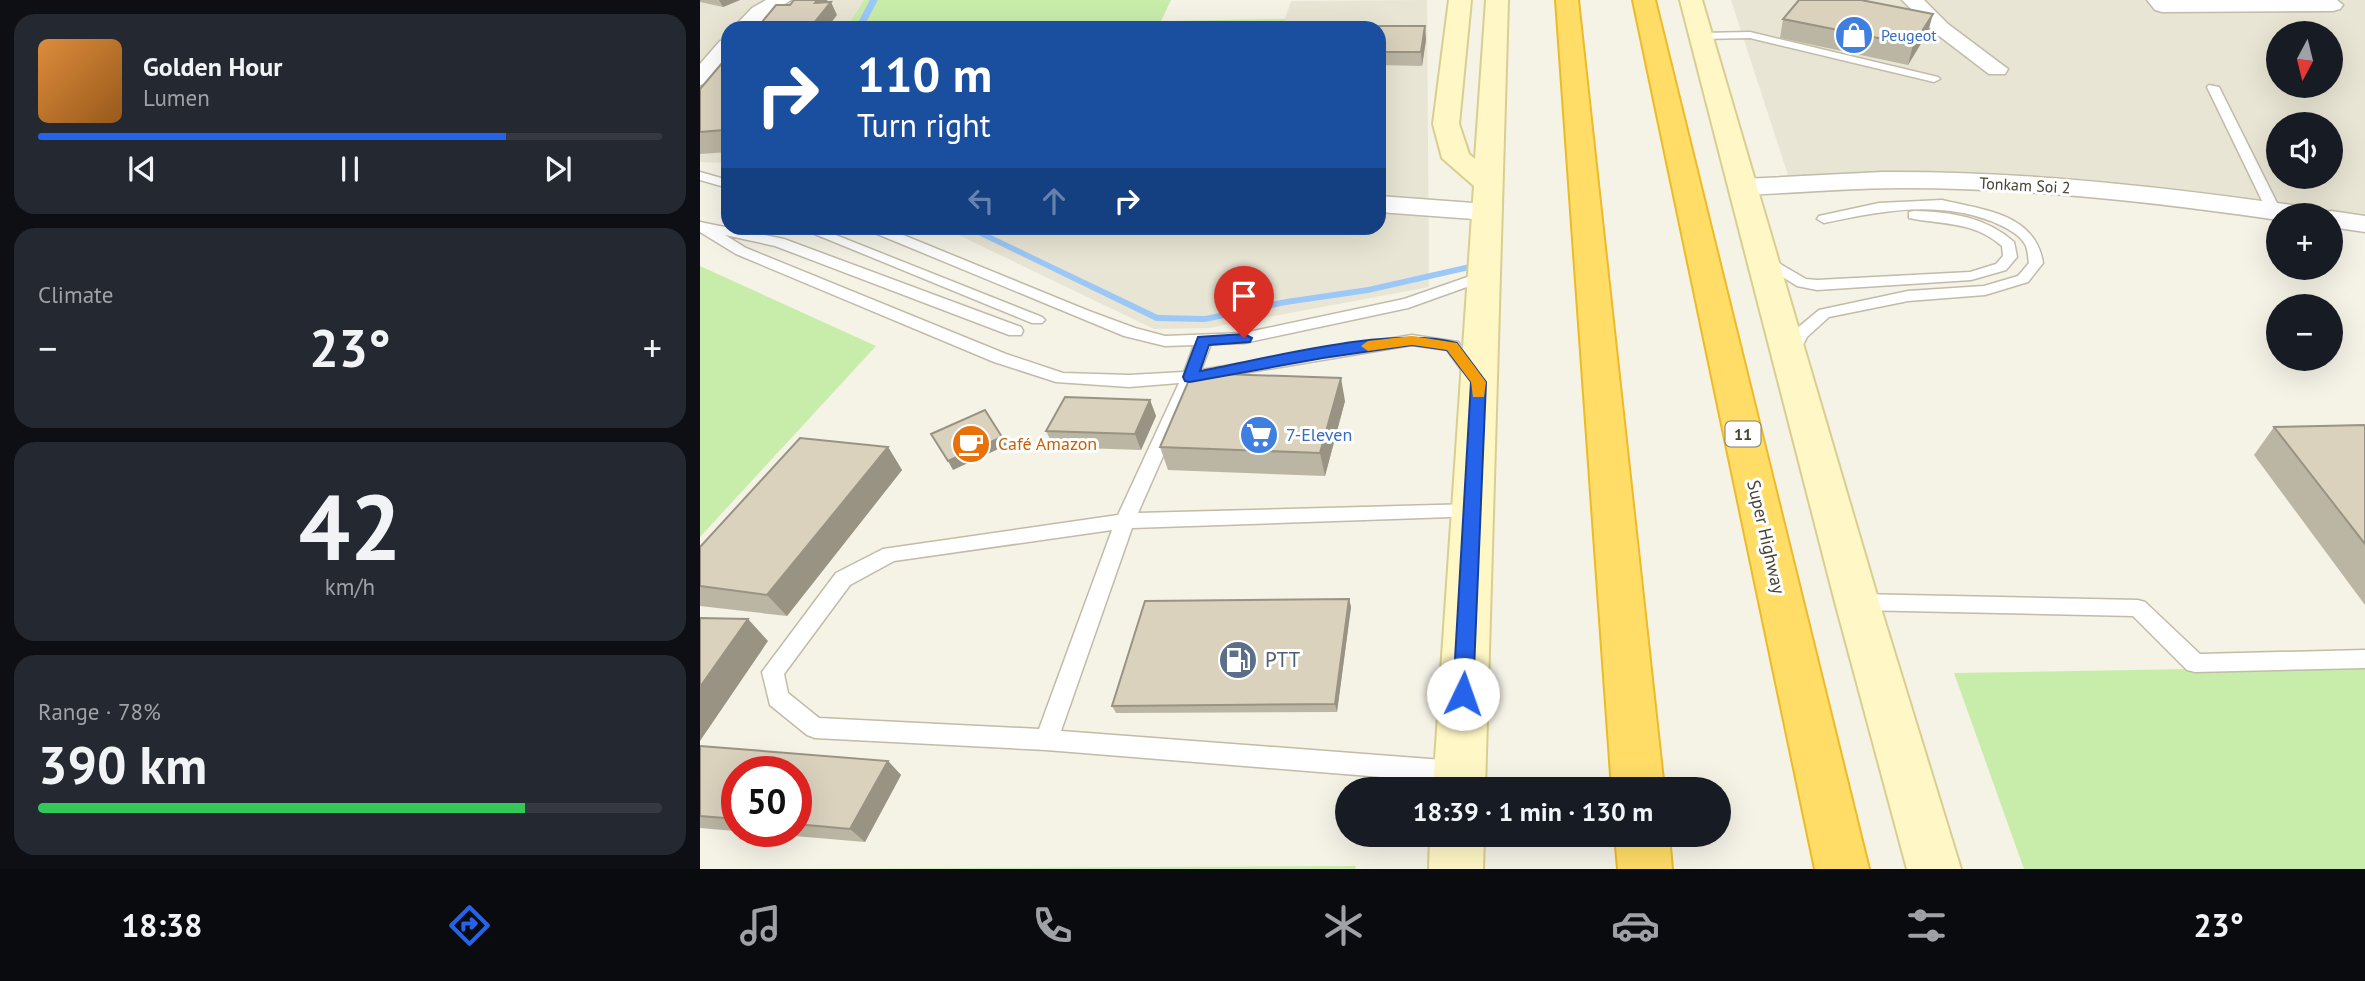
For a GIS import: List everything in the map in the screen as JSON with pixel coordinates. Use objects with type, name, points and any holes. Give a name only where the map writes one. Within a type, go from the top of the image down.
[{"type":"highway","points":[[1567,0],[1637,777]]},
{"type":"highway","name":"Super Highway","points":[[1644,0],[1842,869]]},
{"type":"highway","points":[[1643,847],[1645,869]]},
{"type":"main road","points":[[1460,0],[1446,124],[1456,158],[1488,198]]},
{"type":"main road","points":[[1691,0],[1857,602],[1934,869]]},
{"type":"main road","points":[[1459,777],[1488,198],[1494,11]]},
{"type":"main road","points":[[1456,869],[1457,847]]},
{"type":"street","points":[[751,21],[759,12],[781,0]]},
{"type":"street","points":[[1912,0],[1941,28],[1997,69]]},
{"type":"street","points":[[2157,0],[2162,6],[2333,5],[2326,0]]},
{"type":"street","points":[[700,78],[721,54]]},
{"type":"street","name":"Tonkam Soi 2","points":[[1743,187],[1901,180],[2001,183],[2088,189],[2266,210]]},
{"type":"street","points":[[1386,204],[1488,198]]},
{"type":"street","points":[[2343,221],[2365,224]]},
{"type":"lane","points":[[1701,36],[1750,35],[1934,79]]},
{"type":"lane","points":[[2213,87],[2270,203]]},
{"type":"lane","points":[[700,176],[721,182]]},
{"type":"lane","points":[[1763,260],[1802,282],[1817,285],[1971,276],[2001,267],[2010,257],[2009,245],[1997,233],[1979,225],[1944,216],[1890,216],[1827,222],[1879,207],[1942,204],[1987,215],[2015,226],[2033,245],[2036,263],[2023,279],[1985,290],[1908,296],[1824,313],[1801,334],[1789,356]]},
{"type":"lane","points":[[701,226],[721,230]]},
{"type":"lane","points":[[701,226],[741,251],[1000,358],[1062,378],[1129,381],[1190,377],[1323,353],[1412,341],[1452,346],[1479,382]]},
{"type":"lane","points":[[745,235],[779,242],[1015,331]]},
{"type":"lane","points":[[824,235],[1037,320]]},
{"type":"lane","points":[[891,235],[1130,332],[1166,341],[1244,338],[1408,303],[1484,276]]},
{"type":"lane","points":[[1046,740],[1125,521],[1190,377],[1203,341]]},
{"type":"lane","points":[[1419,777],[1046,740],[815,727],[778,698],[774,672],[843,579],[890,554],[1125,521],[1473,511]]},
{"type":"lane","points":[[1857,602],[2138,608],[2195,663],[2365,659]]},
{"type":"shaded area","points":[[700,0],[864,0],[850,21],[721,21],[721,163],[700,162]]},
{"type":"shaded area","points":[[1427,0],[1429,287],[1209,328],[1154,329],[959,235],[1386,235],[1386,21],[1284,21],[1291,1]]},
{"type":"shaded area","points":[[1731,0],[2365,0],[2365,219],[2343,216],[2343,203],[2266,203],[2266,206],[2105,185],[1789,178]]},
{"type":"green space","points":[[864,0],[1171,0],[1161,21],[850,21]]},
{"type":"green space","points":[[1286,19],[1285,21],[1161,21]]},
{"type":"green space","points":[[700,266],[876,346],[700,537]]},
{"type":"green space","points":[[2365,666],[2365,869],[2024,869],[1954,673]]},
{"type":"green space","points":[[1356,866],[1355,869],[763,869]]},
{"type":"building","points":[[794,0],[831,2],[816,21],[763,21],[776,5],[790,5]]},
{"type":"building","points":[[1799,0],[1861,0],[1933,14],[1913,45],[1783,19]]},
{"type":"building","points":[[1386,26],[1425,26],[1421,52],[1386,52]]},
{"type":"building","points":[[721,64],[721,130],[700,132],[700,89]]},
{"type":"building","name":"7-Eleven","points":[[1192,373],[1341,378],[1320,453],[1160,447]]},
{"type":"building","points":[[1065,397],[1150,400],[1135,434],[1046,431]]},
{"type":"building","name":"Café Amazon","points":[[985,410],[1002,437],[948,461],[931,434]]},
{"type":"building","points":[[2365,425],[2365,544],[2274,427]]},
{"type":"building","points":[[800,438],[888,447],[767,595],[700,586],[700,547]]},
{"type":"building","name":"PTT","points":[[1349,599],[1335,704],[1112,706],[1145,601]]},
{"type":"building","points":[[700,618],[748,619],[700,687]]},
{"type":"building","points":[[700,746],[888,761],[850,829],[812,825],[812,756],[721,756],[721,818],[700,816]]},
{"type":"waterway","points":[[863,21],[874,0]]},
{"type":"waterway","points":[[984,235],[1156,318],[1205,319],[1286,302],[1368,290],[1474,266]]},
{"type":"slow traffic","points":[[1368,346],[1412,341],[1452,346],[1479,382],[1478,393]]},
{"type":"place","name":"Peugeot","points":[[1854,35]]},
{"type":"place","name":"7-Eleven","points":[[1259,435]]},
{"type":"place","name":"Café Amazon","points":[[971,444]]},
{"type":"place","name":"PTT","points":[[1238,660]]},
{"type":"route","points":[[1244,338],[1203,341],[1190,377],[1323,353],[1412,341],[1452,346],[1479,382],[1463,694]]}]
